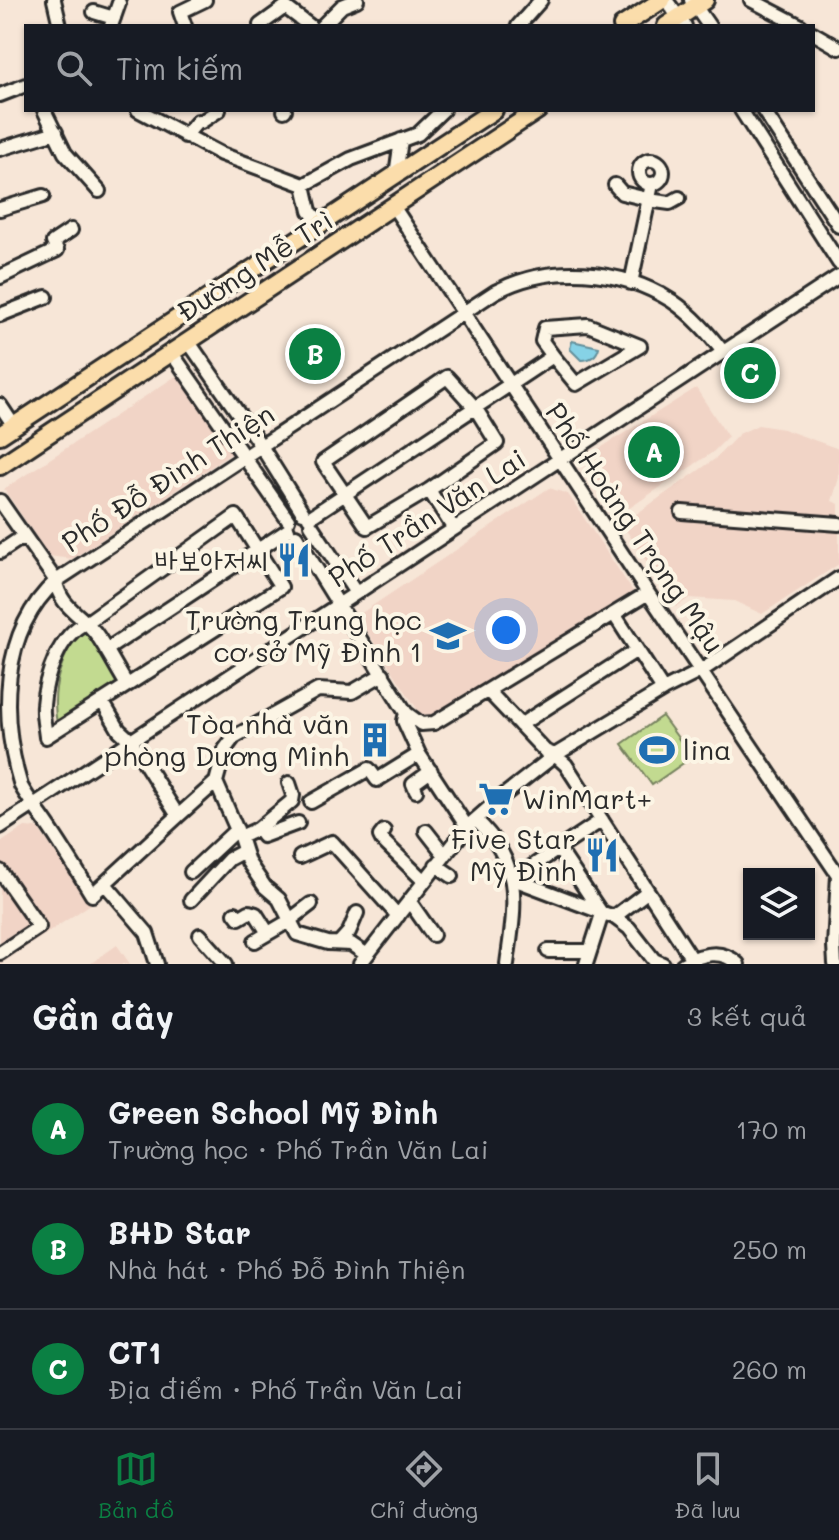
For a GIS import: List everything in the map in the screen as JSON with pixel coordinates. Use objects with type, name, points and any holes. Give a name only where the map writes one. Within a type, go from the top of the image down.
[{"type":"main road","points":[[626,23],[636,0]]},
{"type":"main road","points":[[626,23],[664,0]]},
{"type":"main road","points":[[677,23],[698,2]]},
{"type":"main road","name":"Đường Mễ Trì","points":[[7,430],[491,112]]},
{"type":"main road","name":"Đường Mễ Trì","points":[[0,466],[535,112]]},
{"type":"main road","points":[[90,376],[103,398]]},
{"type":"street","points":[[54,0],[60,24]]},
{"type":"street","points":[[184,24],[180,12],[205,0]]},
{"type":"street","points":[[324,24],[342,6],[357,0]]},
{"type":"street","points":[[520,24],[541,0]]},
{"type":"street","points":[[664,0],[677,23]]},
{"type":"street","points":[[751,0],[797,24]]},
{"type":"street","points":[[698,2],[708,24]]},
{"type":"street","points":[[94,12],[112,22],[119,3]]},
{"type":"street","points":[[261,24],[287,4],[307,24]]},
{"type":"street","points":[[815,34],[839,48]]},
{"type":"street","points":[[0,95],[24,86]]},
{"type":"street","points":[[45,112],[65,153],[99,191]]},
{"type":"street","points":[[185,136],[198,121],[216,112]]},
{"type":"street","points":[[157,115],[185,136],[221,154],[304,185],[351,159],[418,134],[441,112]]},
{"type":"street","points":[[742,112],[839,263]]},
{"type":"street","points":[[764,112],[839,226]]},
{"type":"street","points":[[0,149],[56,132]]},
{"type":"street","points":[[396,175],[401,140]]},
{"type":"street","points":[[628,282],[649,183]]},
{"type":"street","points":[[304,185],[310,211],[321,224]]},
{"type":"street","points":[[615,185],[622,193],[646,199],[670,203],[679,198]]},
{"type":"street","points":[[0,209],[43,196]]},
{"type":"street","name":"Phố Hoàng Trọng Mậu","points":[[393,206],[648,593],[839,875]]},
{"type":"street","points":[[0,277],[57,250],[53,242],[71,230]]},
{"type":"street","name":"Phố Đỗ Đình Thiện","points":[[106,885],[92,895],[33,805],[16,773],[2,719],[4,680],[15,639],[34,604],[56,581],[495,292],[534,276],[576,273],[628,282],[673,302],[698,322],[724,353]]},
{"type":"street","name":"Phố Trần Văn Lai","points":[[0,827],[839,276]]},
{"type":"street","points":[[0,298],[3,313],[46,297]]},
{"type":"street","points":[[588,325],[640,346],[576,384],[553,356],[542,341],[545,328],[588,325]]},
{"type":"street","points":[[188,341],[261,446],[356,593]]},
{"type":"street","points":[[171,352],[245,457],[406,713],[421,724],[434,723],[489,692],[648,593]]},
{"type":"street","points":[[291,529],[305,534],[308,519],[553,356]]},
{"type":"street","points":[[447,377],[476,409],[497,443],[429,490],[367,527],[343,496],[323,462],[447,377]]},
{"type":"street","points":[[0,405],[7,430]]},
{"type":"street","points":[[429,490],[454,529]]},
{"type":"street","points":[[0,501],[56,581],[57,591],[78,619],[86,623],[127,685]]},
{"type":"street","points":[[682,512],[839,524]]},
{"type":"street","points":[[106,650],[291,529],[294,513],[308,519]]},
{"type":"street","points":[[236,516],[258,550],[281,587],[46,737],[43,707],[48,680],[76,627],[86,623],[236,516]]},
{"type":"street","points":[[0,552],[24,536]]},
{"type":"street","points":[[216,782],[248,862],[260,882],[279,899],[297,934],[328,943],[351,944],[366,961],[440,860],[472,823],[555,755],[663,690],[701,671],[839,578]]},
{"type":"street","points":[[614,614],[663,690]]},
{"type":"street","points":[[520,725],[637,650]]},
{"type":"street","points":[[157,964],[147,933],[106,885],[216,782],[225,749],[234,737],[318,690],[352,692],[383,674]]},
{"type":"street","points":[[489,692],[545,751],[566,765],[647,892],[687,962],[720,953],[738,964]]},
{"type":"street","points":[[102,701],[178,816]]},
{"type":"street","points":[[406,713],[404,721],[419,754],[472,823],[502,853],[513,879],[513,921],[507,964]]},
{"type":"street","points":[[311,802],[369,769],[377,780],[419,754]]},
{"type":"street","points":[[416,791],[413,784],[431,771]]},
{"type":"street","points":[[191,872],[238,833],[258,829],[292,801],[289,783]]},
{"type":"street","points":[[513,879],[602,820]]},
{"type":"street","points":[[258,829],[263,836],[298,823]]},
{"type":"street","points":[[384,831],[380,836],[382,840],[424,881]]},
{"type":"street","points":[[426,831],[452,876]]},
{"type":"street","points":[[300,857],[332,842],[398,916]]},
{"type":"street","points":[[558,848],[608,915]]},
{"type":"street","points":[[191,900],[229,859],[244,851]]},
{"type":"street","points":[[0,871],[39,927],[0,953]]},
{"type":"street","points":[[835,964],[839,875]]},
{"type":"street","points":[[513,879],[608,915],[629,928],[654,960],[663,964]]},
{"type":"street","points":[[548,951],[588,957],[608,915],[647,892]]},
{"type":"street","points":[[410,902],[433,935]]},
{"type":"street","points":[[255,941],[290,922],[311,904]]},
{"type":"street","points":[[235,913],[239,918],[249,912],[256,914],[268,933]]},
{"type":"street","points":[[339,943],[349,932],[357,913]]},
{"type":"street","points":[[200,935],[226,964]]},
{"type":"shaded area","points":[[179,374],[232,453],[72,559],[49,556],[4,489]]},
{"type":"shaded area","points":[[696,388],[728,437],[713,452],[616,517],[589,475],[594,452]]},
{"type":"shaded area","points":[[758,425],[783,429],[839,449],[839,478],[832,501],[839,504],[839,564],[762,614],[734,601],[689,598],[676,607],[622,524],[715,459],[739,434]]},
{"type":"shaded area","points":[[549,488],[568,494],[636,596],[426,723],[357,616]]},
{"type":"shaded area","points":[[25,827],[38,828],[91,904],[0,964],[0,843]]},
{"type":"shaded area","points":[[117,945],[130,964],[90,964]]},
{"type":"green space","points":[[86,623],[127,685],[58,728],[55,700],[59,672],[70,647]]},
{"type":"green space","name":"lina","points":[[662,716],[692,757],[652,785],[622,744]]},
{"type":"water","points":[[572,341],[599,347],[597,353],[581,360],[570,349]]},
{"type":"place","name":"BHD Star","points":[[315,354]]},
{"type":"place","name":"CT1","points":[[750,373]]},
{"type":"place","name":"Green School Mỹ Đình","points":[[654,452]]},
{"type":"place","name":"바보아저씨","points":[[294,560]]},
{"type":"place","name":"Trường Trung học cơ sở Mỹ Đình 1","points":[[448,636]]},
{"type":"place","name":"Tòa nhà văn phòng Dương Minh","points":[[375,740]]},
{"type":"place","name":"lina","points":[[657,750]]},
{"type":"place","name":"WinMart+","points":[[496,799]]},
{"type":"place","name":"Five Star Mỹ Đình","points":[[602,855]]}]
